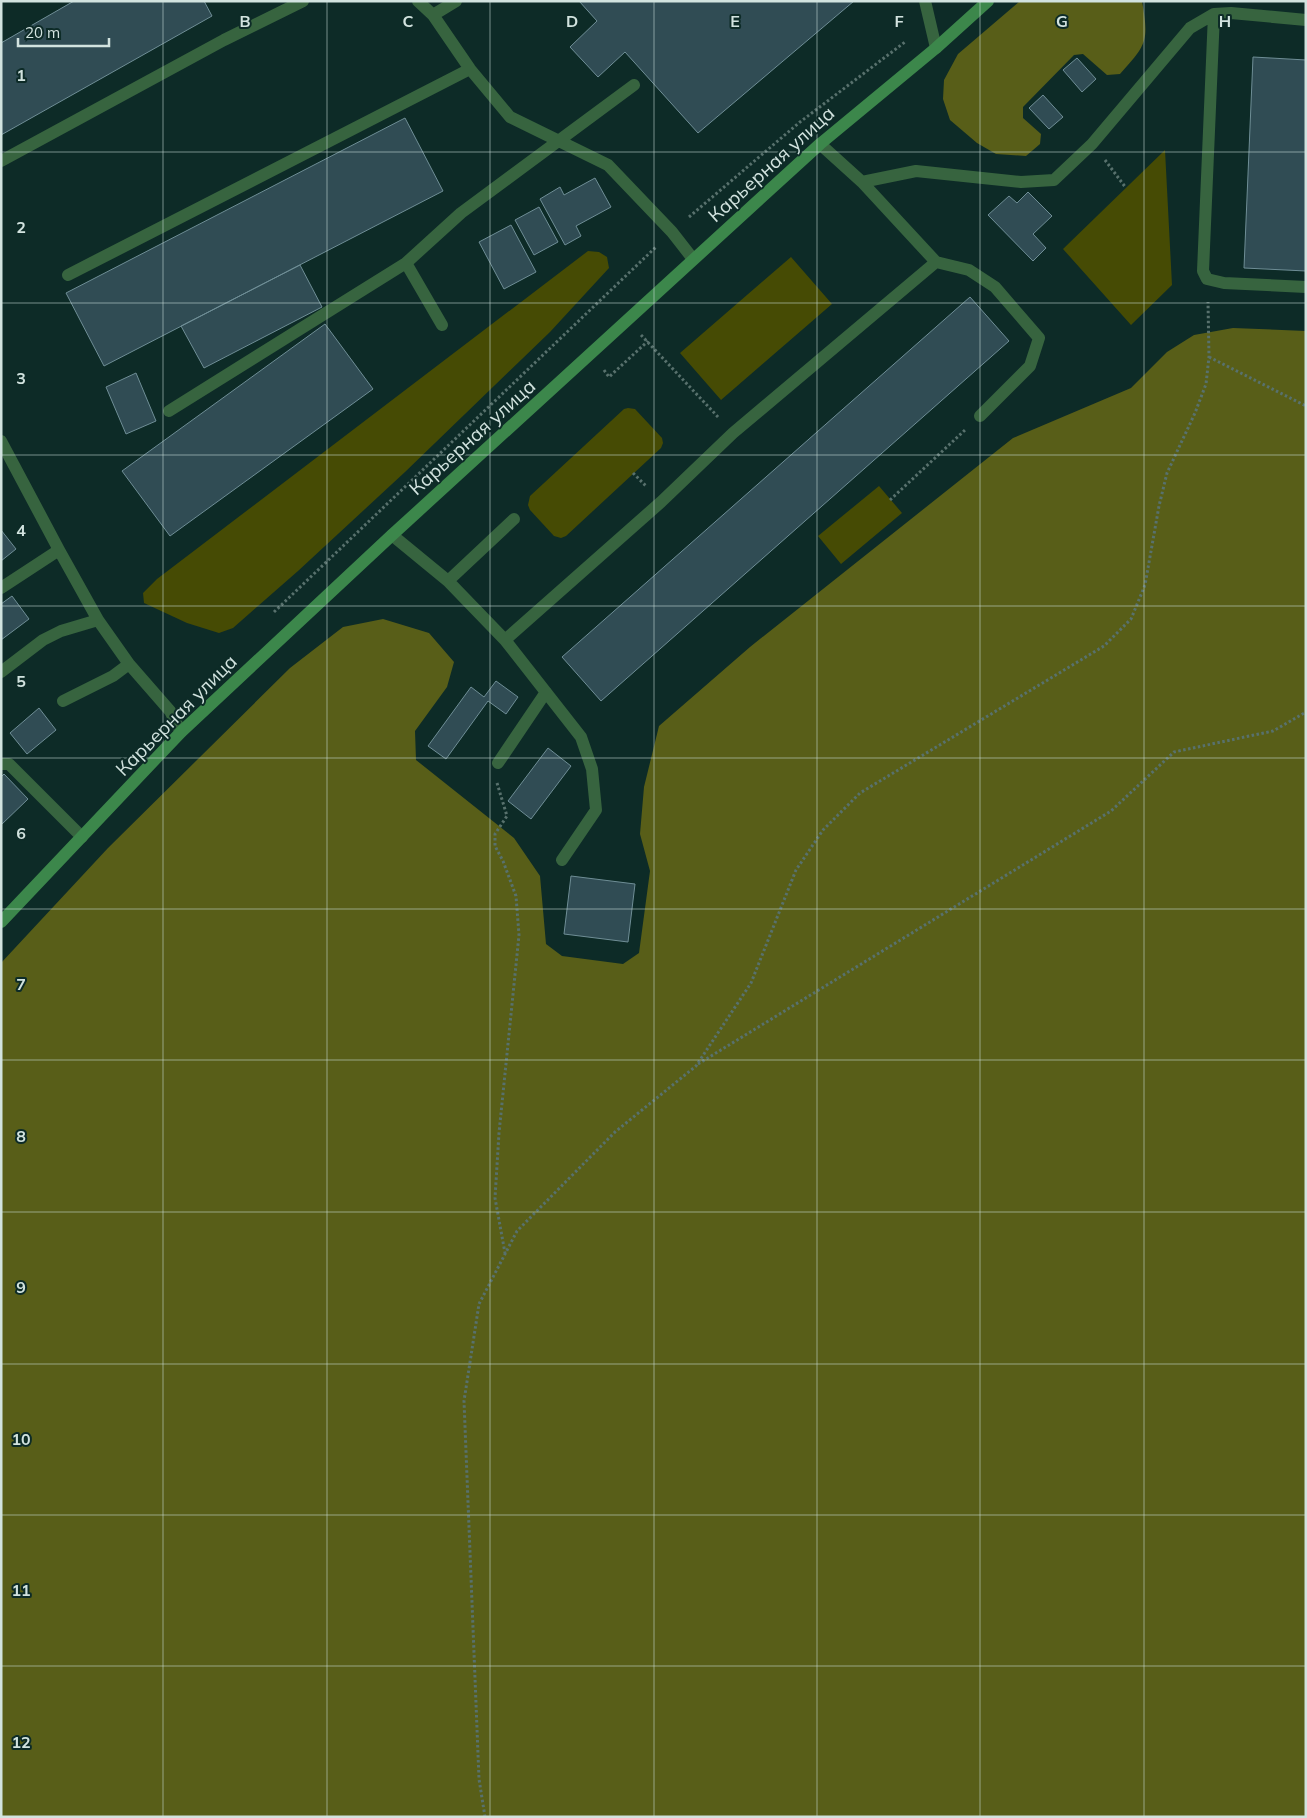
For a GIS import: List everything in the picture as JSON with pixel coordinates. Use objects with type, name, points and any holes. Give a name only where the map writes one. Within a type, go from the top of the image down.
[{"type":"street","name":"Карьерная улица","points":[[1,922],[181,732],[392,535],[820,144],[936,48],[988,1]]},
{"type":"lane","points":[[1,161],[224,40],[303,1]]},
{"type":"lane","points":[[418,1],[433,15],[470,69],[510,117],[608,166],[672,232],[693,259]]},
{"type":"lane","points":[[433,15],[456,1]]},
{"type":"lane","points":[[925,1],[936,48]]},
{"type":"lane","points":[[862,182],[916,171],[1021,182],[1054,180],[1092,144],[1190,28],[1214,14],[1232,13],[1306,20]]},
{"type":"lane","points":[[1214,14],[1203,271],[1207,279],[1224,283],[1306,287]]},
{"type":"lane","points":[[68,275],[470,69]]},
{"type":"lane","points":[[169,411],[406,263],[461,213],[634,85]]},
{"type":"lane","points":[[820,144],[862,182],[936,262],[969,270],[995,287],[1039,338],[1030,366],[980,416]]},
{"type":"lane","points":[[505,640],[661,502],[733,433],[936,262]]},
{"type":"lane","points":[[406,263],[442,324]]},
{"type":"lane","points":[[1,441],[98,620],[129,664],[170,711],[181,732]]},
{"type":"lane","points":[[448,581],[514,519]]},
{"type":"lane","points":[[392,535],[448,581],[505,640],[581,737],[592,769],[596,810],[562,860]]},
{"type":"lane","points":[[1,588],[59,550]]},
{"type":"lane","points":[[1,672],[43,640],[61,631],[98,620]]},
{"type":"lane","points":[[63,702],[113,676],[129,664]]},
{"type":"lane","points":[[498,762],[546,692]]},
{"type":"lane","points":[[1,764],[9,764],[82,837]]},
{"type":"path","points":[[1092,144],[1126,188]]},
{"type":"path","points":[[696,1066],[751,983],[796,870],[823,830],[860,794],[1104,646],[1131,619],[1145,585],[1159,506],[1168,473],[1206,384],[1209,356],[1207,279]]},
{"type":"path","points":[[628,320],[733,433]]},
{"type":"path","points":[[1209,356],[1306,406]]},
{"type":"path","points":[[890,500],[980,416]]},
{"type":"path","points":[[485,1817],[479,1779],[464,1401],[479,1304],[517,1231],[615,1132],[696,1066],[1111,811],[1174,752],[1274,731],[1306,712]]},
{"type":"path","points":[[498,762],[497,784],[507,816],[495,834],[495,846],[503,861],[516,896],[519,935],[499,1133],[495,1198],[505,1254]]},
{"type":"shaded area","points":[[1165,150],[1172,285],[1131,325],[1063,249]]},
{"type":"shaded area","points":[[588,251],[599,252],[607,257],[609,268],[550,332],[405,472],[233,628],[219,633],[187,623],[144,603],[143,593],[157,579]]},
{"type":"shaded area","points":[[791,257],[832,304],[721,400],[680,353]]},
{"type":"shaded area","points":[[624,409],[635,409],[662,438],[661,448],[566,536],[561,538],[554,536],[530,510],[528,505],[530,496]]},
{"type":"shaded area","points":[[879,486],[902,513],[841,564],[818,536]]},
{"type":"green space","points":[[1020,1],[1142,1],[1145,25],[1144,41],[1141,48],[1120,74],[1107,75],[1083,54],[1074,55],[1023,107],[1023,118],[1041,134],[1040,144],[1026,156],[996,154],[977,143],[950,120],[943,99],[944,80],[958,54]]},
{"type":"green space","points":[[1233,328],[1306,331],[1306,1817],[1,1817],[1,963],[108,848],[290,668],[343,627],[383,619],[429,633],[454,662],[447,687],[415,731],[416,760],[514,838],[540,876],[546,944],[562,956],[623,964],[639,953],[650,871],[640,834],[644,787],[659,726],[750,647],[1013,438],[1131,388],[1167,352],[1194,335]]},
{"type":"building","points":[[74,1],[204,1],[212,16],[1,135],[1,43]]},
{"type":"building","points":[[579,1],[854,1],[698,133],[625,52],[598,77],[570,47],[597,21]]},
{"type":"building","points":[[1253,57],[1306,60],[1306,271],[1244,268]]},
{"type":"building","points":[[1077,58],[1096,79],[1082,92],[1063,70]]},
{"type":"building","points":[[1043,95],[1063,117],[1049,129],[1029,108]]},
{"type":"building","points":[[405,118],[443,191],[104,366],[66,293]]},
{"type":"building","points":[[595,178],[611,207],[576,226],[581,236],[565,245],[540,199],[560,187],[564,195]]},
{"type":"building","points":[[1028,192],[1052,216],[1033,234],[1046,248],[1033,261],[988,215],[1009,196],[1017,203]]},
{"type":"building","points":[[539,207],[558,242],[534,255],[515,220]]},
{"type":"building","points":[[511,225],[536,272],[504,289],[479,242]]},
{"type":"building","points":[[300,265],[322,307],[204,368],[181,326]]},
{"type":"building","points":[[970,297],[1009,341],[601,701],[562,657]]},
{"type":"building","points":[[325,324],[373,389],[170,536],[122,471]]},
{"type":"building","points":[[136,373],[156,421],[126,434],[106,387]]},
{"type":"building","points":[[1,530],[16,549],[1,561]]},
{"type":"building","points":[[12,596],[29,619],[1,640],[1,604]]},
{"type":"building","points":[[496,681],[518,697],[506,714],[488,701],[446,759],[428,746],[471,687],[484,697]]},
{"type":"building","points":[[39,708],[56,730],[27,754],[10,733]]},
{"type":"building","points":[[548,748],[571,766],[531,819],[508,801]]},
{"type":"building","points":[[4,774],[28,799],[1,825],[1,777]]},
{"type":"building","points":[[571,876],[635,884],[628,942],[564,934]]}]
